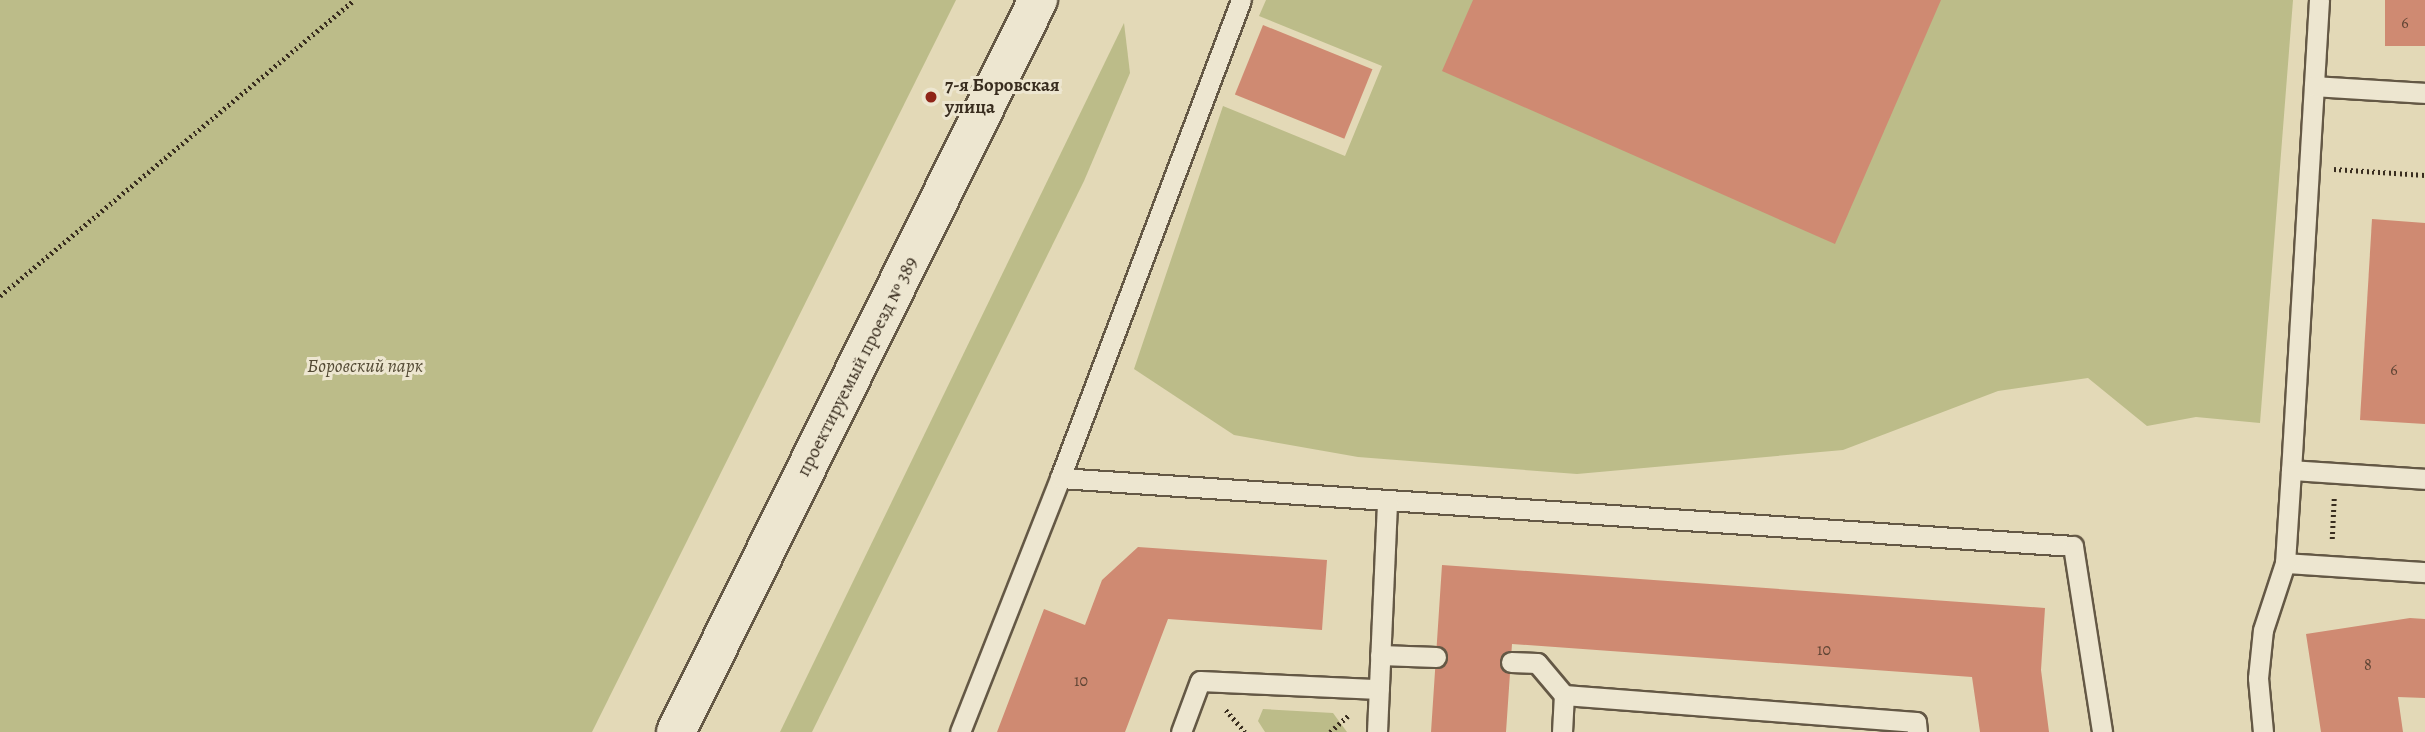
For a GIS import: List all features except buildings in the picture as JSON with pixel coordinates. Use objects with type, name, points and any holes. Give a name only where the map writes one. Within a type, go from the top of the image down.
[{"type":"main road","name":"проектируемый проезд № 389","points":[[676,732],[1038,0]]},
{"type":"lane","points":[[960,732],[1060,478],[1241,0]]},
{"type":"lane","points":[[2263,732],[2258,678],[2263,630],[2286,563],[2319,0]]},
{"type":"lane","points":[[2314,86],[2425,93]]},
{"type":"lane","points":[[2291,470],[2425,479]]},
{"type":"lane","points":[[1060,478],[2073,546],[2102,732]]},
{"type":"lane","points":[[1377,732],[1387,500]]},
{"type":"lane","points":[[2286,563],[2425,572]]},
{"type":"lane","points":[[1380,655],[1436,657]]},
{"type":"lane","points":[[1511,662],[1537,663],[1564,695],[1562,732]]},
{"type":"lane","points":[[1181,732],[1200,681],[1378,689]]},
{"type":"lane","points":[[1564,695],[1916,722],[1917,732]]},
{"type":"path","points":[[0,296],[354,0]]},
{"type":"path","points":[[2309,168],[2425,175]]},
{"type":"path","points":[[2330,566],[2335,473]]},
{"type":"green space","name":"Боровский парк","points":[[0,0],[956,0],[592,732],[0,732]]},
{"type":"green space","points":[[1266,0],[2293,0],[2260,423],[2196,417],[2147,426],[2088,378],[1998,391],[1843,450],[1577,474],[1358,457],[1234,435],[1134,369],[1223,106],[1345,156],[1382,66],[1259,16]]},
{"type":"green space","points":[[1124,23],[1130,73],[1084,181],[812,732],[780,732]]},
{"type":"green space","points":[[1263,709],[1333,713],[1347,732],[1265,732],[1258,721]]},
{"type":"place","name":"7-я Боровская улица","points":[[931,97]]}]
